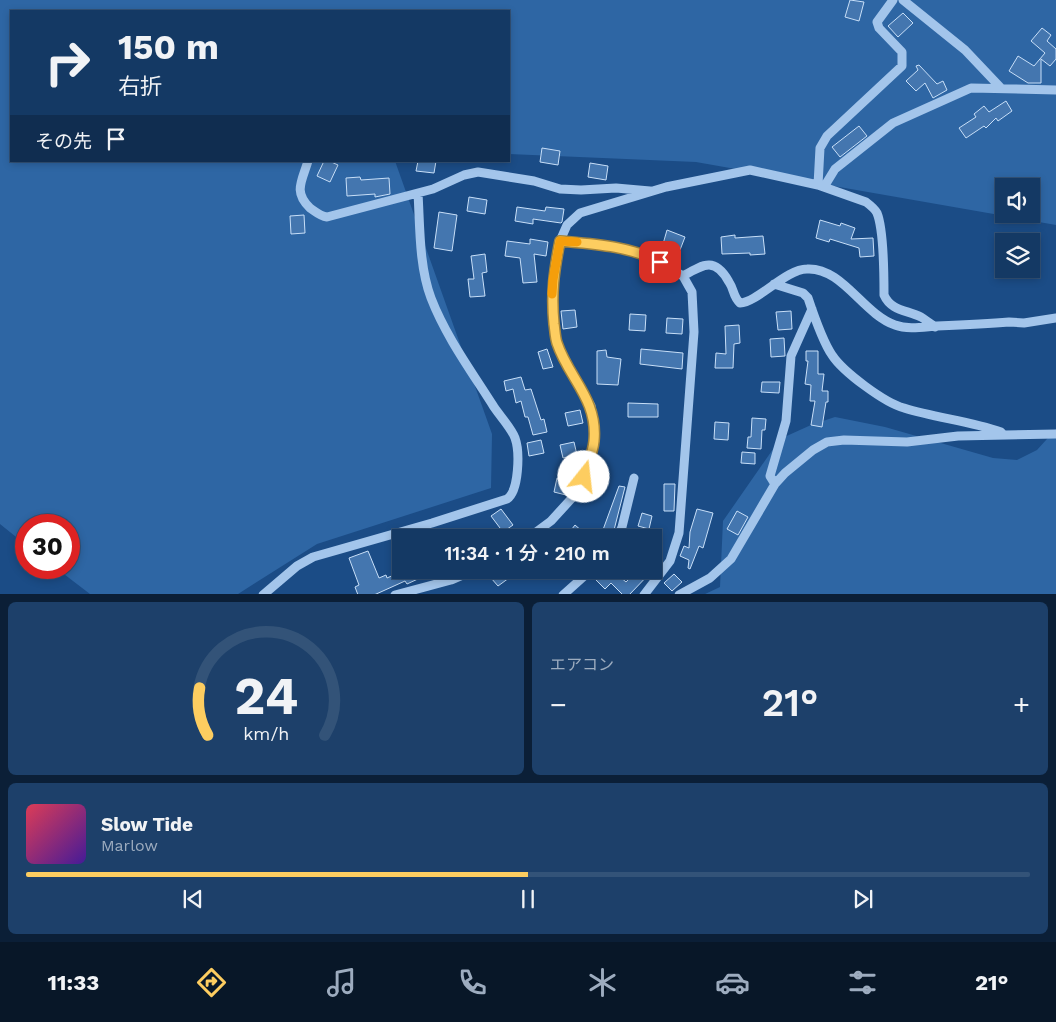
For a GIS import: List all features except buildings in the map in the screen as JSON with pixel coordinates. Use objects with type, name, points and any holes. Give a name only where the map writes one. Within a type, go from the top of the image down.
[{"type":"street","points":[[821,186],[820,148],[827,136],[902,66],[902,52],[879,28],[877,22],[893,0]]},
{"type":"street","points":[[903,0],[965,50],[1001,88]]},
{"type":"street","points":[[821,186],[835,169],[893,123],[971,88],[1056,90]]},
{"type":"street","points":[[308,162],[299,192],[302,201],[322,216],[327,217],[418,192],[478,172],[534,181],[560,189],[616,188],[652,191]]},
{"type":"street","points":[[540,529],[551,521],[572,498],[584,477],[594,443],[595,430],[590,406],[562,356],[556,341],[552,300],[553,280],[560,241],[567,225],[580,213],[681,182],[750,170],[821,186],[866,202],[872,206],[877,214],[881,234],[884,295],[887,302],[896,309],[922,317],[935,326]]},
{"type":"street","points":[[263,594],[297,566],[313,557],[432,523],[512,496],[515,488],[518,463],[515,438],[451,340],[431,298],[424,269],[418,192]]},
{"type":"street","points":[[560,241],[590,243],[648,256],[683,276],[692,292],[694,332],[679,533],[670,561],[644,594]]},
{"type":"street","points":[[683,276],[702,265],[710,264],[717,267],[730,282],[736,300],[740,303],[746,303],[774,284],[806,268],[821,271],[840,281],[880,318],[896,326],[914,328],[1024,323],[1056,318]]},
{"type":"street","points":[[774,284],[804,293],[808,298],[831,354],[842,366],[881,398],[904,408],[984,426],[1007,434]]},
{"type":"street","points":[[775,484],[770,476],[786,421],[791,356],[812,309]]},
{"type":"street","points":[[678,594],[710,578],[731,559],[775,484],[813,450],[827,442],[844,440],[907,442],[958,436],[1056,434]]},
{"type":"street","points":[[621,529],[634,478]]},
{"type":"street","points":[[395,594],[453,579]]},
{"type":"street","points":[[563,594],[580,579]]},
{"type":"shaded area","points":[[0,0],[1056,0],[1056,225],[1040,222],[1040,178],[995,178],[995,214],[696,162],[510,154],[510,10],[10,10],[10,162],[395,162],[492,434],[491,488],[317,544],[238,594],[90,594],[70,579],[80,579],[80,514],[15,514],[15,536],[0,524]]},
{"type":"shaded area","points":[[835,417],[885,427],[993,458],[1017,460],[1037,450],[1056,429],[1056,594],[705,594],[720,587],[723,521],[780,439]]},
{"type":"slow traffic","points":[[552,294],[560,241],[577,242]]},
{"type":"route","points":[[584,477],[594,443],[595,430],[590,406],[562,356],[556,341],[552,300],[553,280],[560,241],[590,243],[621,249],[648,256],[660,262]]}]
